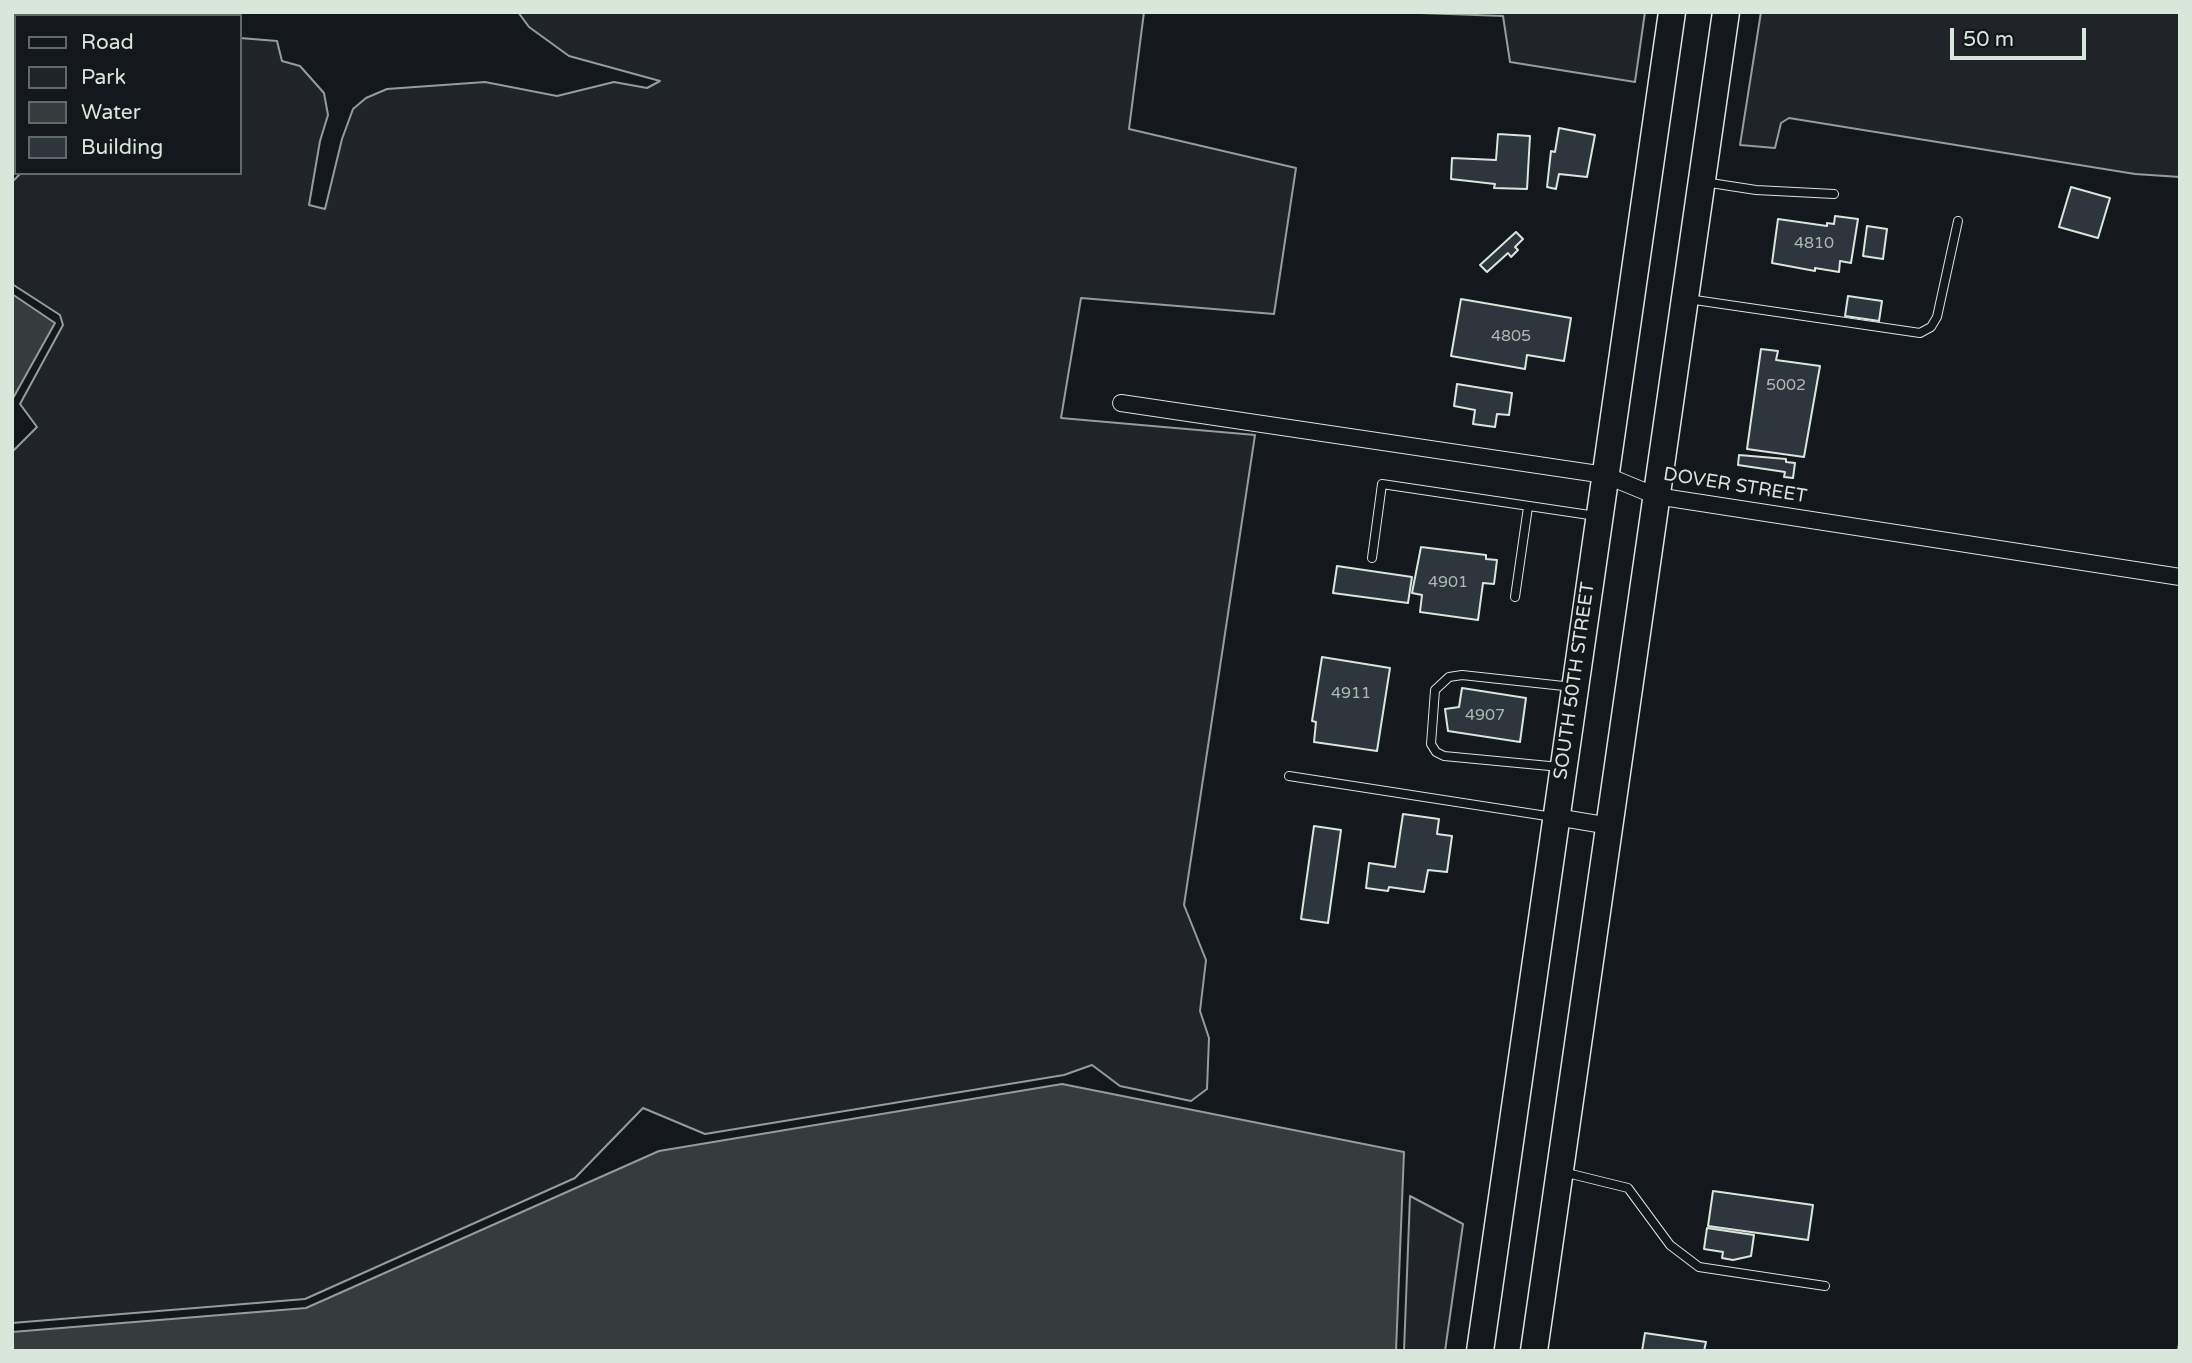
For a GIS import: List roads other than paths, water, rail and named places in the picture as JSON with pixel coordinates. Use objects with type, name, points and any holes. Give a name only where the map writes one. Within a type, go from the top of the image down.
[{"type":"main road","name":"SOUTH 50TH STREET","points":[[1479,1351],[1672,12]]},
{"type":"main road","points":[[1534,1351],[1726,12]]},
{"type":"street","name":"DOVER STREET","points":[[1121,403],[1605,475],[1656,496],[2180,577]]},
{"type":"street","points":[[1556,817],[1610,826]]},
{"type":"lane","points":[[1701,181],[1756,190],[1834,194]]},
{"type":"lane","points":[[1685,299],[1920,333],[1931,327],[1937,317],[1958,221]]},
{"type":"lane","points":[[1372,558],[1382,484],[1599,517]]},
{"type":"lane","points":[[1515,597],[1528,507]]},
{"type":"lane","points":[[1563,767],[1444,756],[1436,752],[1431,744],[1435,690],[1440,682],[1462,675],[1575,687]]},
{"type":"lane","points":[[1289,776],[1556,817]]},
{"type":"lane","points":[[1560,1171],[1628,1188],[1670,1245],[1699,1267],[1825,1286]]},
{"type":"water","points":[[12,294],[55,323],[12,400]]},
{"type":"water","points":[[1062,1084],[1404,1152],[1396,1351],[12,1351],[12,1332],[306,1308],[659,1151]]}]
